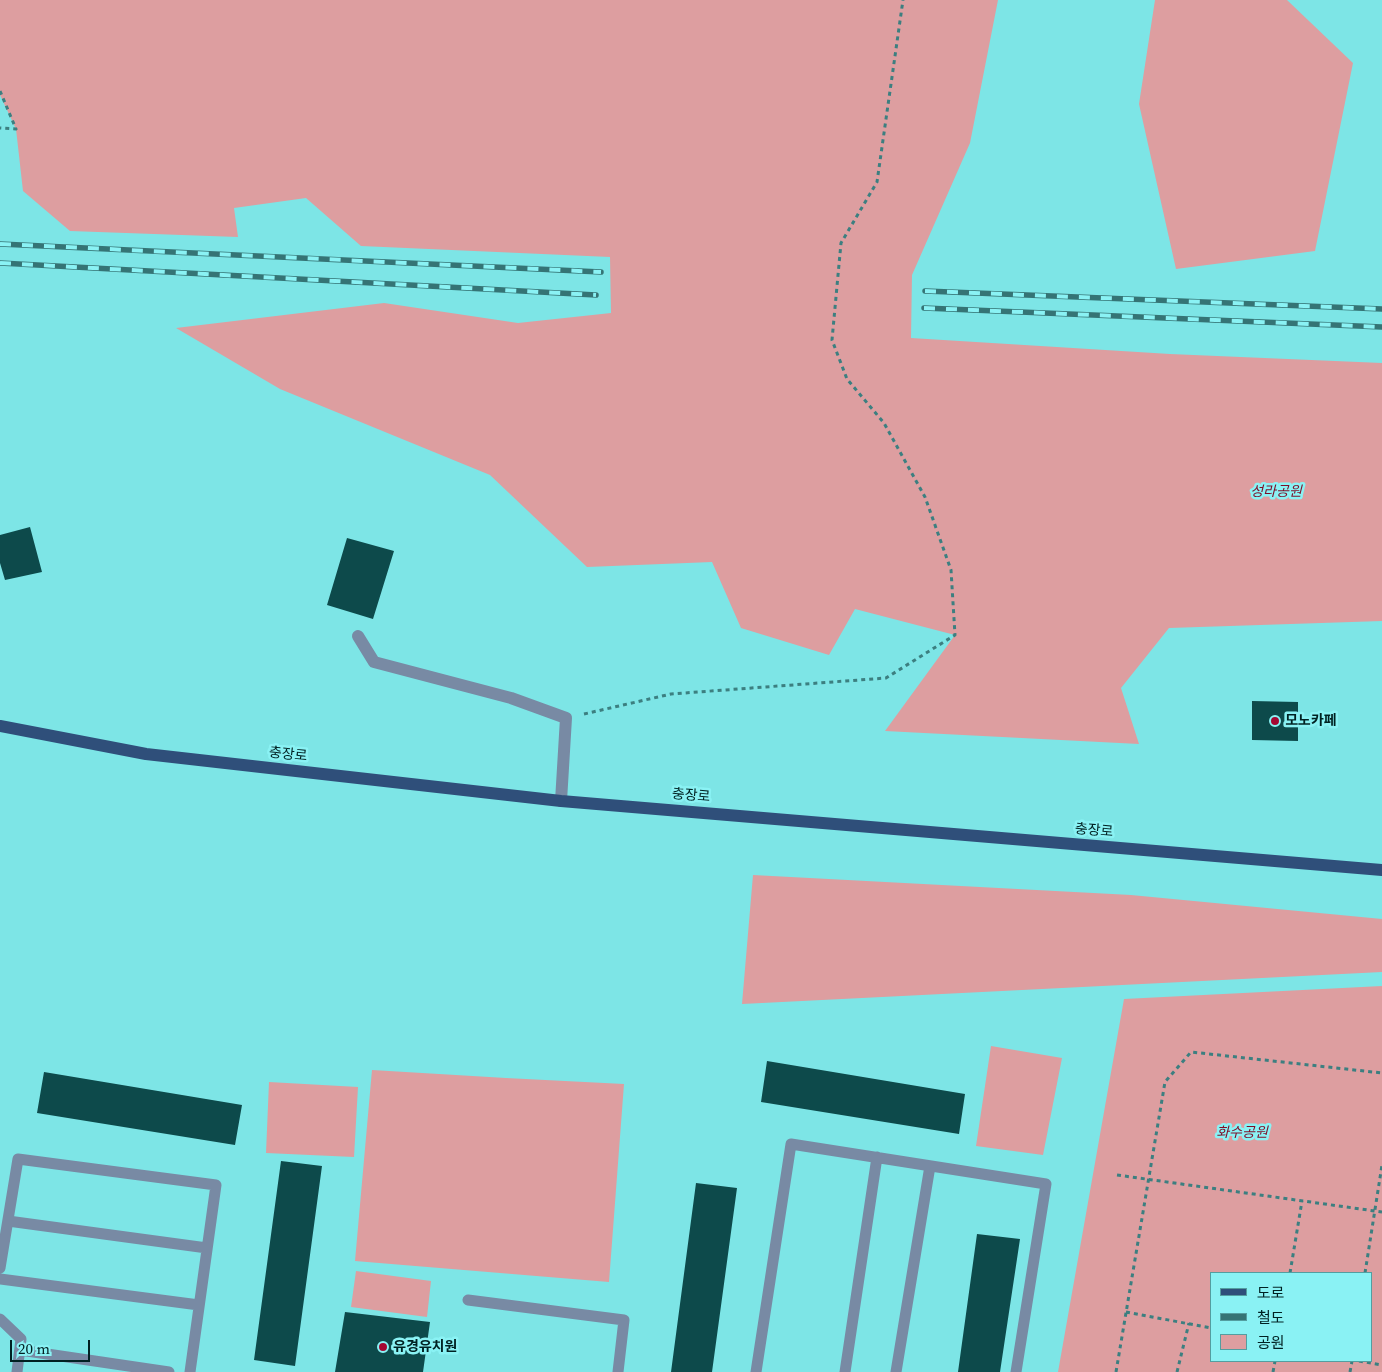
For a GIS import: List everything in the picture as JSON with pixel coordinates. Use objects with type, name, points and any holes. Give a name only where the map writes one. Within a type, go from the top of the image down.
[{"type":"main road","name":"충장로","points":[[0,726],[146,754],[561,800],[1382,870]]},
{"type":"street","points":[[358,636],[374,662],[511,698],[566,718],[561,800]]},
{"type":"lane","points":[[756,1372],[791,1144],[1046,1184],[1016,1372]]},
{"type":"lane","points":[[845,1372],[877,1157]]},
{"type":"lane","points":[[0,1268],[18,1159],[216,1185],[190,1372]]},
{"type":"lane","points":[[896,1372],[930,1166]]},
{"type":"lane","points":[[8,1221],[207,1248]]},
{"type":"lane","points":[[0,1279],[199,1305]]},
{"type":"lane","points":[[468,1300],[624,1320],[618,1372]]},
{"type":"lane","points":[[0,1319],[21,1338],[17,1372]]},
{"type":"lane","points":[[20,1350],[169,1372]]},
{"type":"path","points":[[566,718],[671,694],[886,678],[955,635],[951,570],[925,497],[884,424],[847,379],[832,340],[841,243],[876,182],[903,0]]},
{"type":"path","points":[[0,91],[16,129],[0,128]]},
{"type":"path","points":[[1116,1372],[1164,1082],[1191,1052],[1382,1073]]},
{"type":"path","points":[[1365,1272],[1382,1165]]},
{"type":"path","points":[[1117,1176],[1382,1212]]},
{"type":"path","points":[[1290,1272],[1302,1201]]},
{"type":"path","points":[[1126,1312],[1210,1328]]},
{"type":"path","points":[[1177,1372],[1189,1323]]},
{"type":"path","points":[[1367,1362],[1382,1364]]},
{"type":"green space","name":"성라공원","points":[[0,0],[998,0],[970,143],[912,275],[911,338],[1170,354],[1382,363],[1382,621],[1169,628],[1121,688],[1139,744],[885,731],[955,635],[855,609],[829,655],[741,628],[712,562],[587,567],[490,475],[280,389],[176,328],[384,303],[518,323],[611,313],[610,257],[361,246],[306,198],[234,208],[238,237],[70,231],[23,191],[16,129],[0,95]]},
{"type":"green space","points":[[1155,0],[1287,0],[1353,63],[1315,251],[1176,269],[1139,104]]},
{"type":"green space","points":[[753,875],[1131,895],[1382,919],[1382,972],[742,1004]]},
{"type":"green space","name":"화수공원","points":[[1382,986],[1382,1372],[1058,1372],[1124,999]]},
{"type":"green space","points":[[991,1046],[1062,1058],[1043,1155],[976,1146]]},
{"type":"green space","points":[[372,1070],[624,1084],[609,1282],[355,1261]]},
{"type":"green space","points":[[269,1082],[358,1087],[354,1157],[266,1153]]},
{"type":"green space","points":[[356,1271],[431,1281],[427,1317],[351,1307]]},
{"type":"building","points":[[30,527],[42,572],[5,580],[0,563],[0,535]]},
{"type":"building","points":[[347,538],[394,551],[373,619],[327,605]]},
{"type":"building","name":"모노카페","points":[[1252,701],[1298,702],[1298,741],[1252,740]]},
{"type":"building","points":[[767,1061],[965,1094],[959,1134],[761,1102]]},
{"type":"building","points":[[44,1072],[242,1105],[235,1145],[37,1113]]},
{"type":"building","points":[[281,1161],[322,1166],[295,1366],[254,1360]]},
{"type":"building","points":[[696,1183],[737,1188],[712,1372],[671,1372]]},
{"type":"building","points":[[977,1234],[1020,1239],[1000,1372],[958,1372]]},
{"type":"building","name":"유경유치원","points":[[345,1312],[430,1322],[423,1372],[335,1372]]},
{"type":"railway","points":[[0,244],[601,272]]},
{"type":"railway","points":[[0,263],[596,295]]},
{"type":"railway","points":[[925,291],[1382,309]]},
{"type":"railway","points":[[924,308],[1382,327]]},
{"type":"place","name":"모노카페","points":[[1275,721]]},
{"type":"place","name":"유경유치원","points":[[383,1347]]}]
